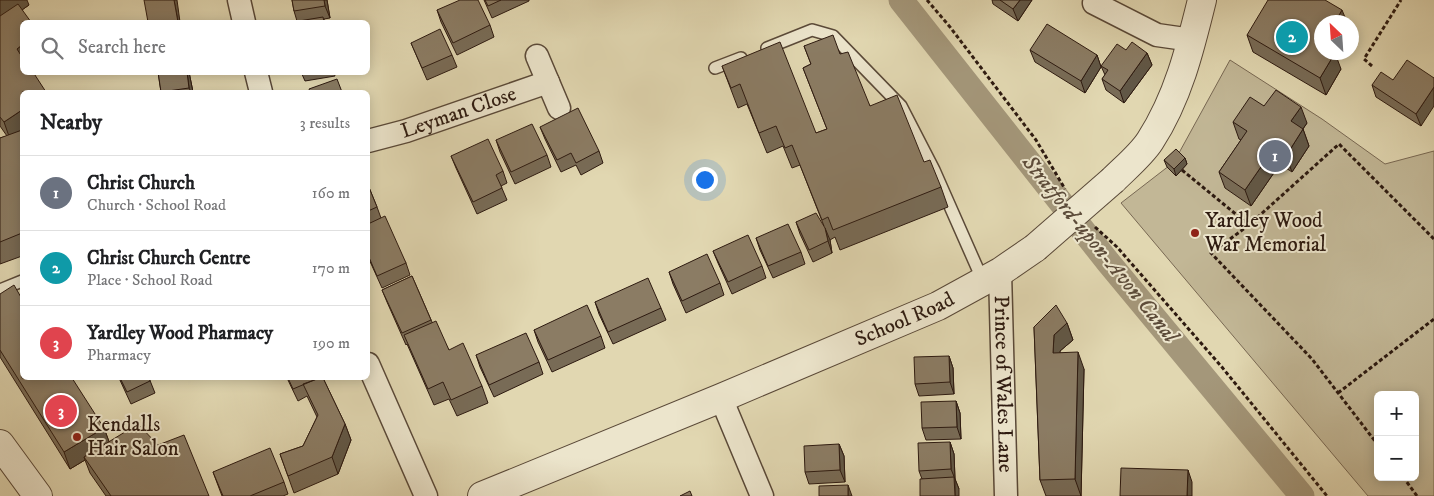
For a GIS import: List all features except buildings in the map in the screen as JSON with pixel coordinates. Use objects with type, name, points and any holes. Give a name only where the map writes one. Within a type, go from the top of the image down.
[{"type":"street","points":[[239,0],[244,20]]},
{"type":"street","name":"School Road","points":[[482,496],[938,306],[992,276],[1036,248],[1113,180],[1149,143],[1171,103],[1183,73],[1202,0]]},
{"type":"street","points":[[1094,3],[1157,34],[1192,40]]},
{"type":"street","points":[[537,56],[559,108]]},
{"type":"street","points":[[257,75],[260,90]]},
{"type":"street","name":"Leyman Close","points":[[370,140],[406,131],[548,82]]},
{"type":"street","name":"Prince of Wales Lane","points":[[992,276],[1006,496]]},
{"type":"street","points":[[370,369],[426,496]]},
{"type":"street","points":[[720,398],[762,496]]},
{"type":"street","points":[[0,444],[38,496]]},
{"type":"lane","points":[[715,68],[812,30],[833,36],[902,106],[934,170],[992,276]]},
{"type":"lane","points":[[0,290],[20,281]]},
{"type":"path","points":[[927,0],[950,27],[1036,140],[1069,197]]},
{"type":"path","points":[[1372,66],[1364,59],[1400,0]]},
{"type":"path","points":[[1374,439],[1312,359],[1211,253],[1249,225],[1339,144],[1434,239]]},
{"type":"path","points":[[1182,170],[1249,225]]},
{"type":"path","points":[[1088,220],[1117,247],[1208,351],[1327,496]]},
{"type":"path","points":[[1338,393],[1434,319]]},
{"type":"path","points":[[1406,481],[1417,496]]},
{"type":"shaded area","points":[[1230,60],[1322,119],[1385,164],[1434,151],[1434,496],[1368,496],[1121,203],[1174,162]]},
{"type":"waterway","name":"Stratford-upon-Avon Canal","points":[[901,0],[1108,262],[1302,496]]},
{"type":"place","name":"Christ Church Centre","points":[[1292,37]]},
{"type":"place","name":"Christ Church","points":[[1275,156]]},
{"type":"place","name":"Yardley Wood War Memorial","points":[[1195,233]]},
{"type":"place","name":"Yardley Wood Pharmacy","points":[[61,411]]},
{"type":"place","name":"Kendalls Hair Salon","points":[[77,437]]}]
